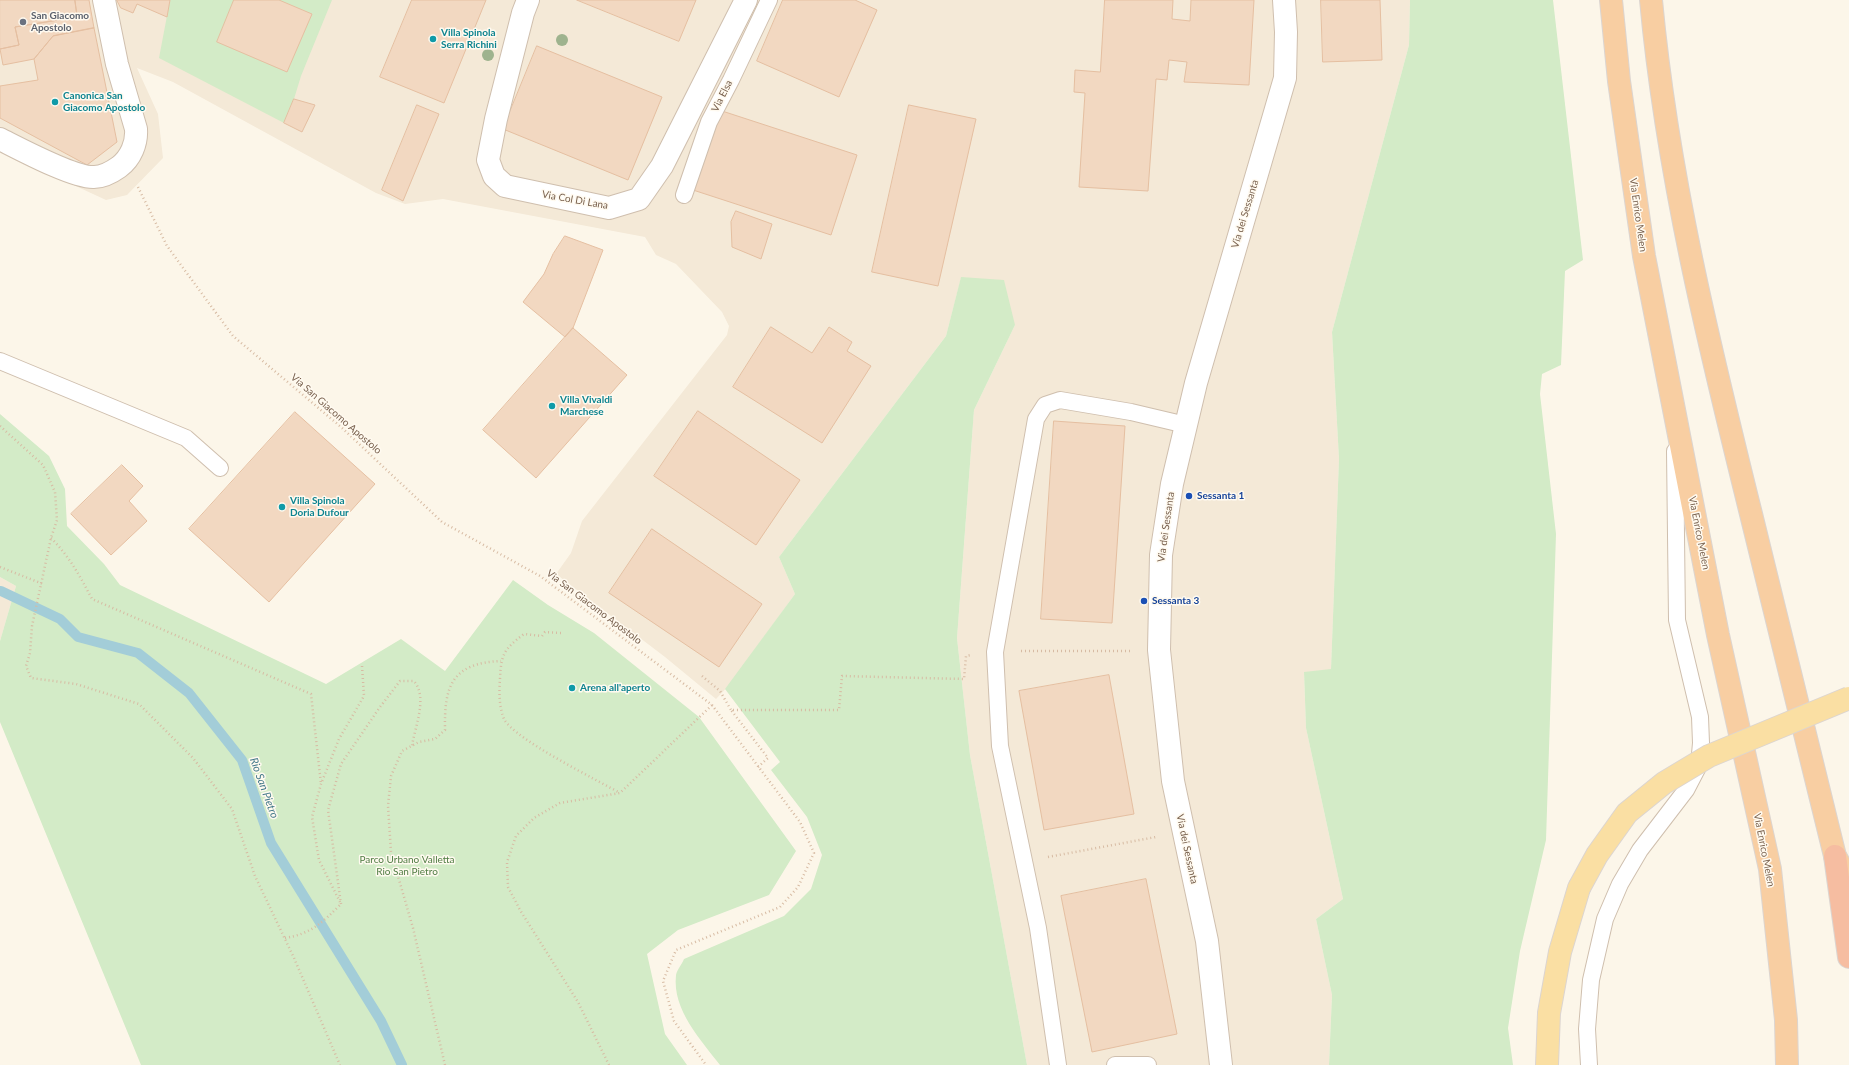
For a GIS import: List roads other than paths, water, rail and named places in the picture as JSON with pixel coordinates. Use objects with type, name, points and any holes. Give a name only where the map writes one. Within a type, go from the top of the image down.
[{"type":"highway","name":"Via Enrico Melen","points":[[1611,0],[1618,81],[1644,256],[1718,636],[1770,869],[1786,1020],[1787,1065]]},
{"type":"highway","points":[[1652,0],[1659,73],[1687,236],[1713,360],[1835,856],[1849,957]]},
{"type":"highway","points":[[1835,856],[1849,881]]},
{"type":"main road","points":[[1547,1065],[1549,1013],[1560,952],[1579,888],[1597,855],[1627,813],[1664,782],[1709,756],[1849,698]]},
{"type":"street","points":[[0,139],[82,176],[95,178],[112,172],[124,163],[134,147],[136,129],[118,64],[104,0]]},
{"type":"street","name":"Via Col Di Lana","points":[[528,0],[523,12],[496,119],[488,160],[494,176],[505,186],[609,208],[639,199],[662,166],[746,0]]},
{"type":"street","name":"Via dei Sessanta","points":[[1221,1065],[1207,941],[1173,781],[1159,650],[1161,556],[1172,484],[1196,383],[1285,78],[1286,32],[1284,0]]},
{"type":"lane","name":"Via Elsa","points":[[684,195],[709,122],[731,80],[769,0]]},
{"type":"lane","points":[[0,361],[186,438],[220,468]]},
{"type":"lane","points":[[1058,1065],[1038,928],[1000,746],[995,652],[1036,420],[1045,405],[1060,400],[1131,412],[1186,426]]},
{"type":"lane","points":[[1589,1065],[1587,1029],[1591,980],[1605,919],[1620,884],[1640,850],[1686,790],[1699,765],[1701,743],[1700,717],[1677,620],[1674,408]]},
{"type":"lane","points":[[1115,1065],[1148,1065]]},
{"type":"waterway","name":"Rio San Pietro","points":[[1,591],[60,619],[78,637],[138,653],[189,693],[242,760],[271,843],[381,1021],[402,1065]]},
{"type":"place","name":"San Giacomo Apostolo","points":[[23,22]]},
{"type":"place","name":"Villa Spinola Serra Richini","points":[[433,39]]},
{"type":"place","name":"Canonica San Giacomo Apostolo","points":[[55,102]]},
{"type":"place","name":"Villa Vivaldi Marchese","points":[[552,406]]},
{"type":"place","name":"Sessanta 1","points":[[1189,496]]},
{"type":"place","name":"Villa Spinola Doria Dufour","points":[[282,507]]},
{"type":"place","name":"Sessanta 3","points":[[1144,601]]},
{"type":"place","name":"Arena all'aperto","points":[[572,688]]},
{"type":"park label","name":"Parco Urbano Valletta Rio San Pietro","points":[[407,866]]}]
